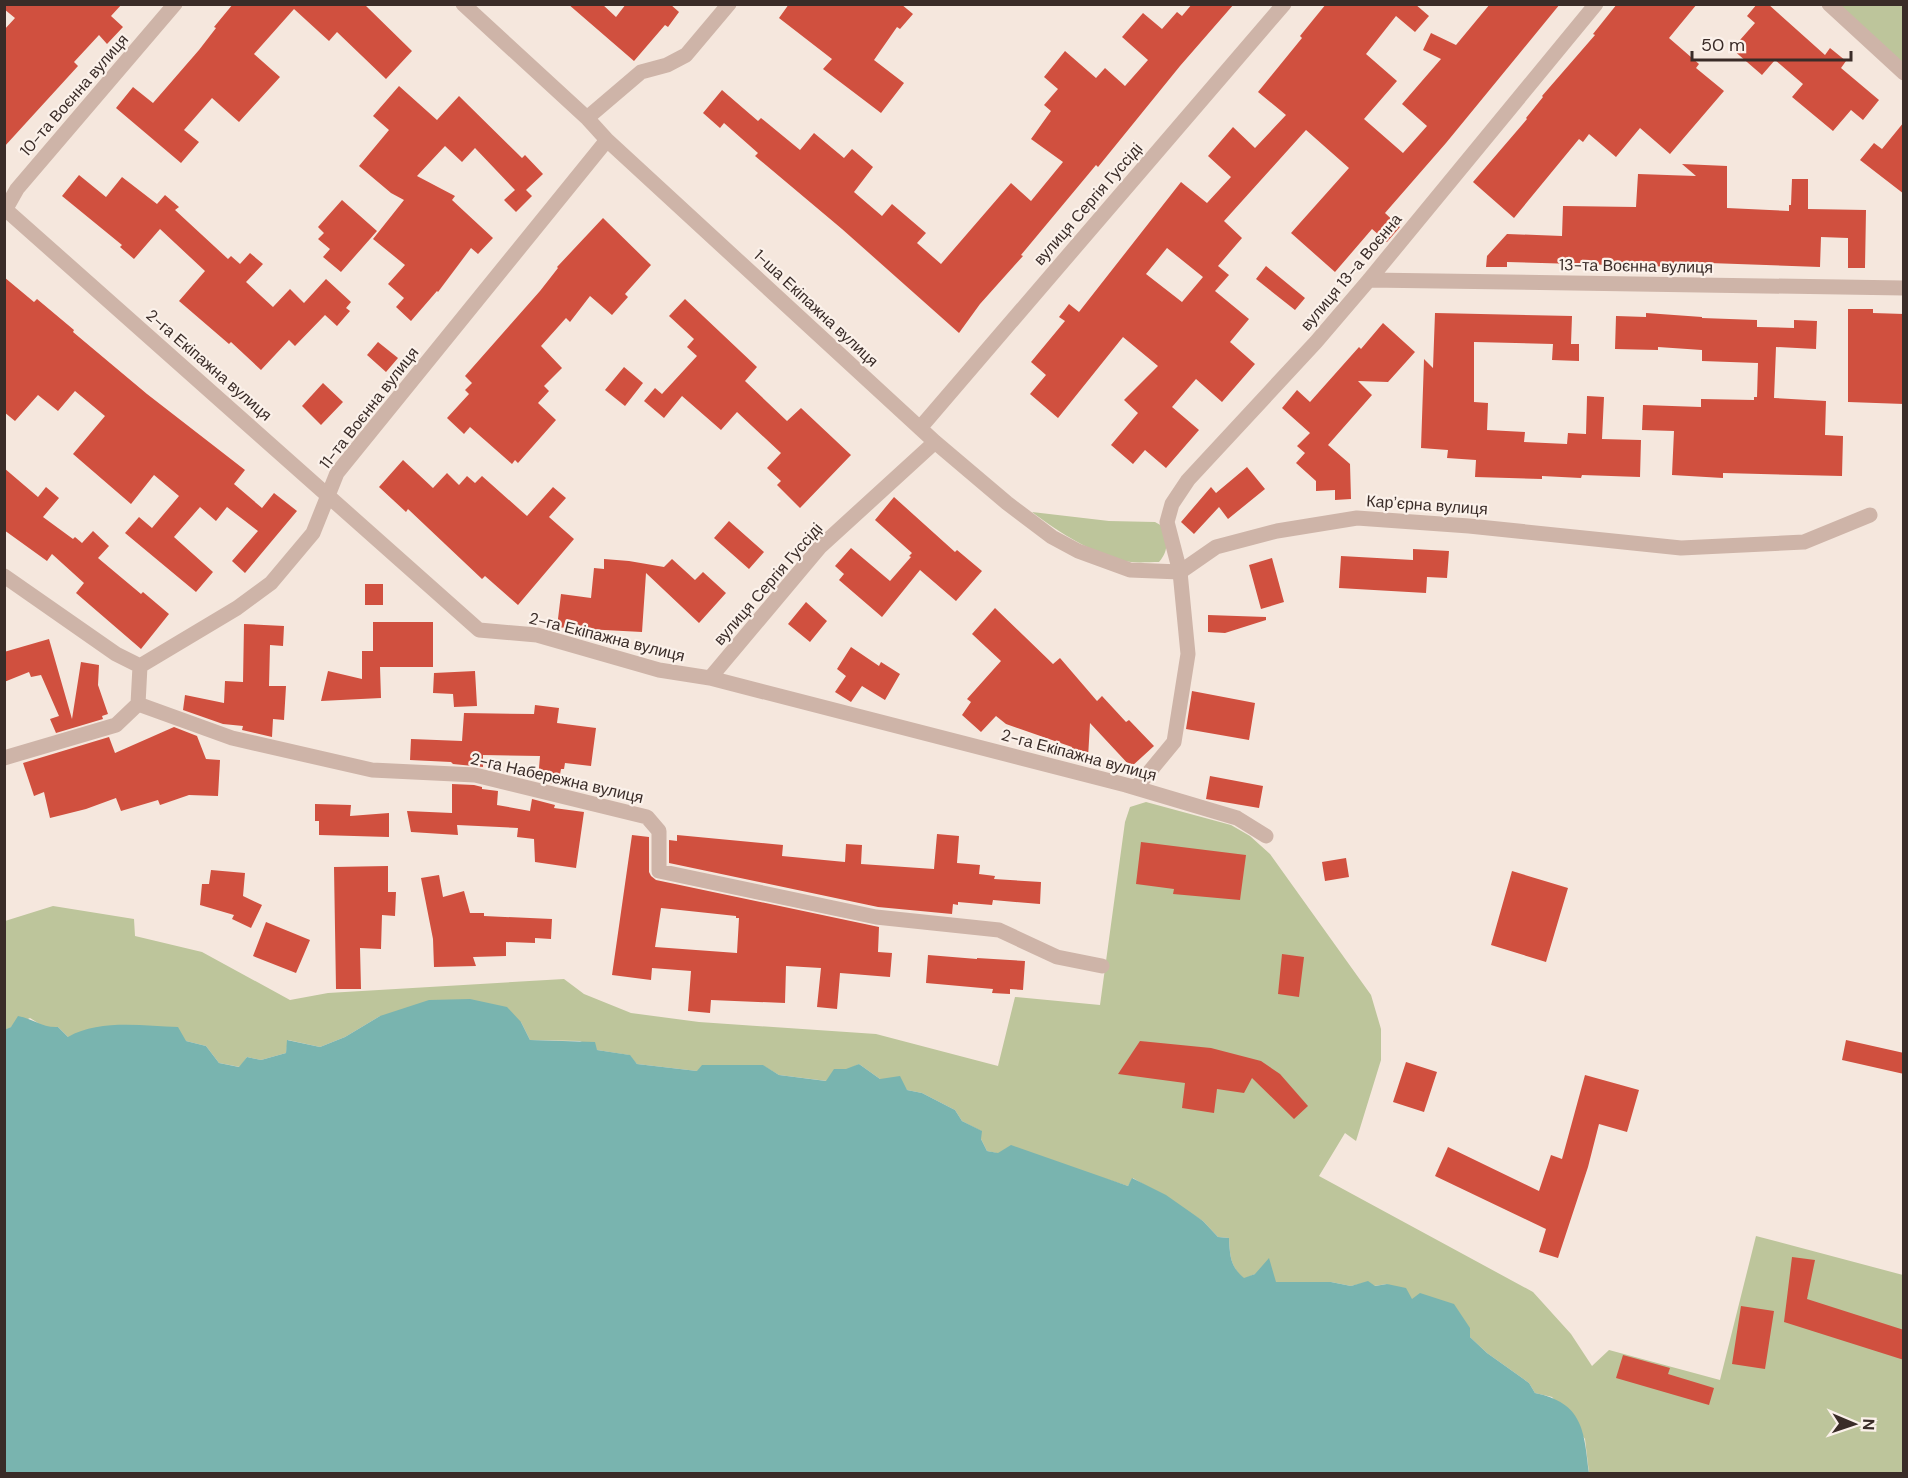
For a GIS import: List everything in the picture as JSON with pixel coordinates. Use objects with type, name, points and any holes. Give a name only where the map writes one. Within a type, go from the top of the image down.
[{"type":"street","name":"10-та Воєнна вулиця","points":[[5,210],[17,189],[175,4]]},
{"type":"street","name":"1-ша Екіпажна вулиця","points":[[463,4],[935,442],[1007,503],[1061,542],[1078,551],[1130,570],[1180,572]]},
{"type":"street","points":[[587,117],[642,72],[667,65],[686,55],[729,4]]},
{"type":"street","name":"вулиця Сергія Гуссіді","points":[[920,428],[1284,4]]},
{"type":"street","name":"вулиця 13-а Воєнна","points":[[1180,572],[1167,522],[1172,504],[1188,480],[1316,342],[1596,4]]},
{"type":"street","points":[[1829,4],[1904,73]]},
{"type":"street","name":"11-та Воєнна вулиця","points":[[141,666],[237,608],[272,583],[313,533],[337,473],[607,140]]},
{"type":"street","name":"2-га Екіпажна вулиця","points":[[5,210],[479,630],[537,635],[658,670],[710,678],[1136,788],[1237,818],[1266,836]]},
{"type":"street","name":"13-та Воєнна вулиця","points":[[1369,280],[1904,288]]},
{"type":"street","name":"вулиця Сергія Гуссіді","points":[[710,678],[820,547],[935,442]]},
{"type":"street","name":"Карʼєрна вулиця","points":[[1180,572],[1216,547],[1277,531],[1357,518],[1469,526],[1681,548],[1804,542],[1870,515]]},
{"type":"street","points":[[1136,788],[1174,742],[1188,654],[1180,572]]},
{"type":"street","points":[[4,576],[116,654],[141,666],[138,704],[116,725],[4,758]]},
{"type":"street","name":"2-га Набережна вулиця","points":[[138,704],[232,738],[372,770],[475,775],[647,817],[659,831],[659,871],[876,917],[999,930],[1057,957],[1102,966]]},
{"type":"green space","points":[[1837,5],[1903,5],[1903,65]]},
{"type":"green space","points":[[1032,512],[1109,521],[1155,522],[1164,527],[1166,550],[1159,562],[1119,560],[1079,543]]},
{"type":"green space","points":[[1146,802],[1231,825],[1250,836],[1270,854],[1371,995],[1381,1029],[1381,1060],[1356,1141],[1345,1133],[1319,1176],[1533,1292],[1571,1334],[1592,1366],[1609,1350],[1720,1380],[1756,1236],[1903,1275],[1903,1473],[1589,1473],[1585,1439],[1552,1397],[1535,1393],[1529,1383],[1487,1353],[1470,1337],[1387,1284],[1374,1286],[1368,1282],[1351,1286],[1331,1282],[1275,1282],[1255,1274],[1244,1279],[1236,1270],[1232,1260],[1229,1238],[1218,1237],[1203,1221],[1133,1178],[1128,1186],[1081,1171],[987,1151],[981,1139],[981,1131],[962,1121],[955,1110],[922,1093],[907,1090],[880,1079],[859,1064],[827,1081],[779,1075],[762,1065],[697,1071],[637,1064],[629,1055],[597,1050],[580,1041],[530,1040],[521,1022],[380,1016],[345,1037],[320,1047],[288,1040],[286,1053],[261,1060],[247,1057],[240,1067],[219,1063],[206,1046],[186,1041],[68,1037],[58,1027],[46,1028],[30,1018],[5,1030],[5,921],[53,906],[134,919],[135,936],[202,952],[290,1000],[328,993],[564,979],[584,994],[631,1013],[699,1022],[876,1034],[998,1066],[1015,997],[1100,1005],[1125,822],[1130,807]]},
{"type":"water","points":[[470,999],[507,1007],[521,1022],[530,1040],[595,1042],[597,1050],[630,1055],[637,1064],[697,1071],[702,1065],[763,1065],[779,1075],[826,1081],[834,1069],[846,1069],[859,1064],[880,1079],[900,1076],[907,1090],[922,1093],[955,1110],[962,1121],[982,1131],[981,1139],[987,1151],[998,1153],[1011,1145],[1128,1186],[1132,1178],[1166,1195],[1203,1221],[1218,1237],[1229,1238],[1232,1260],[1244,1278],[1255,1274],[1269,1258],[1276,1282],[1331,1282],[1351,1286],[1368,1281],[1375,1286],[1387,1284],[1406,1288],[1412,1299],[1420,1293],[1454,1304],[1470,1328],[1470,1337],[1487,1353],[1529,1383],[1535,1393],[1551,1398],[1572,1411],[1582,1431],[1589,1473],[5,1473],[4,1030],[11,1027],[18,1016],[47,1026],[58,1027],[68,1037],[80,1031],[107,1026],[178,1027],[186,1041],[206,1046],[219,1063],[239,1067],[247,1057],[261,1060],[286,1053],[287,1040],[320,1047],[345,1037],[380,1016],[429,1000]]},
{"type":"building","points":[[4,4],[122,4],[111,16],[123,27],[107,44],[99,35],[74,62],[78,66],[4,147],[4,30],[15,18],[4,9]]},
{"type":"building","points":[[233,4],[364,4],[412,51],[386,79],[337,32],[329,41],[294,9],[254,54],[280,77],[239,122],[212,98],[184,130],[199,142],[181,163],[116,108],[133,87],[153,103],[199,50]]},
{"type":"building","points":[[568,4],[602,4],[616,17],[626,4],[670,4],[679,12],[668,27],[665,25],[634,61]]},
{"type":"building","points":[[789,4],[901,4],[913,14],[900,29],[897,27],[874,60],[904,83],[881,113],[823,69],[832,59],[779,18]]},
{"type":"building","points":[[1192,4],[1234,4],[1098,167],[1096,165],[1021,255],[1023,256],[980,304],[959,333],[842,229],[755,156],[758,153],[724,123],[720,128],[703,113],[722,90],[758,121],[761,118],[800,150],[814,133],[844,158],[852,149],[873,167],[854,192],[882,216],[892,204],[926,233],[917,243],[941,264],[1011,183],[1031,201],[1063,162],[1031,139],[1051,111],[1044,105],[1058,89],[1044,77],[1065,51],[1096,78],[1105,68],[1125,86],[1148,60],[1122,37],[1143,13],[1162,29],[1177,12],[1182,16]]},
{"type":"building","points":[[1326,4],[1415,4],[1429,16],[1415,32],[1396,16],[1366,54],[1397,81],[1364,119],[1403,153],[1427,126],[1402,104],[1441,59],[1423,50],[1431,33],[1456,45],[1490,4],[1560,4],[1446,143],[1385,213],[1400,227],[1387,242],[1372,229],[1335,272],[1291,233],[1349,168],[1306,130],[1224,221],[1242,238],[1218,266],[1229,275],[1215,291],[1249,319],[1230,342],[1255,364],[1222,402],[1196,379],[1172,407],[1199,430],[1166,468],[1145,450],[1133,464],[1111,445],[1138,413],[1124,400],[1158,366],[1123,337],[1058,418],[1030,394],[1046,375],[1031,362],[1065,321],[1059,317],[1069,304],[1079,312],[1181,182],[1207,203],[1231,177],[1208,156],[1233,127],[1255,148],[1286,115],[1258,92],[1302,38],[1300,36]],"holes":[[[1167,248],[1203,277],[1182,302],[1146,274]]]},
{"type":"building","points":[[1617,4],[1697,4],[1669,38],[1699,64],[1696,68],[1724,91],[1670,154],[1640,128],[1616,157],[1589,134],[1583,142],[1579,139],[1514,218],[1473,182],[1527,119],[1542,96],[1595,35],[1593,34]]},
{"type":"building","points":[[1757,4],[1768,4],[1825,55],[1830,48],[1846,61],[1841,68],[1879,100],[1863,120],[1851,110],[1833,131],[1792,97],[1803,84],[1775,60],[1762,75],[1732,49],[1755,23],[1747,16]]},
{"type":"building","points":[[399,86],[437,120],[459,96],[522,158],[525,155],[543,174],[526,190],[532,196],[516,212],[504,200],[515,190],[475,148],[462,162],[445,146],[417,176],[455,196],[452,200],[493,238],[478,254],[471,248],[438,292],[411,321],[396,307],[404,298],[388,284],[405,265],[373,239],[404,200],[391,193],[359,166],[389,130],[373,116]]},
{"type":"building","points":[[1904,122],[1904,194],[1860,160],[1874,143],[1882,149]]},
{"type":"building","points":[[1682,164],[1727,166],[1727,208],[1789,211],[1792,179],[1808,179],[1808,209],[1866,210],[1865,268],[1848,268],[1848,238],[1821,237],[1820,267],[1681,262],[1681,267],[1507,262],[1507,267],[1486,267],[1487,256],[1507,234],[1562,236],[1563,206],[1636,207],[1638,174],[1696,176]]},
{"type":"building","points":[[79,175],[106,197],[122,177],[157,204],[165,195],[179,207],[175,210],[228,259],[231,256],[240,264],[250,253],[263,264],[246,282],[273,307],[290,289],[304,303],[326,279],[351,302],[346,308],[350,311],[337,326],[325,315],[295,346],[289,340],[261,370],[231,342],[229,344],[179,301],[205,271],[160,229],[134,259],[120,247],[122,245],[62,196]]},
{"type":"building","points":[[342,200],[377,231],[341,272],[323,257],[330,249],[318,239],[324,233],[318,227]]},
{"type":"building","points":[[603,218],[651,265],[625,294],[628,297],[612,315],[590,296],[570,322],[566,318],[541,346],[562,368],[544,386],[549,391],[538,403],[556,420],[518,463],[515,460],[512,464],[470,427],[464,434],[447,418],[469,394],[465,390],[472,383],[465,376],[540,291],[557,267]]},
{"type":"building","points":[[1266,266],[1305,298],[1295,310],[1256,279]]},
{"type":"building","points":[[4,277],[34,302],[37,299],[147,394],[245,470],[234,484],[262,508],[274,493],[297,511],[245,573],[232,561],[258,531],[227,507],[216,521],[200,507],[174,537],[213,572],[196,592],[125,533],[139,517],[152,528],[179,496],[154,475],[131,504],[73,454],[105,416],[75,391],[58,411],[38,395],[15,421],[4,412]]},
{"type":"building","points":[[685,299],[757,367],[745,381],[787,421],[801,408],[851,455],[800,508],[777,485],[781,481],[767,468],[781,453],[737,412],[721,430],[682,396],[664,418],[644,401],[655,388],[662,394],[697,356],[687,347],[694,339],[669,316]]},
{"type":"building","points":[[1848,309],[1873,309],[1873,313],[1904,314],[1904,404],[1848,402]]},
{"type":"building","points":[[1435,313],[1572,316],[1571,344],[1579,344],[1579,361],[1552,360],[1553,344],[1474,342],[1474,402],[1488,403],[1487,430],[1525,432],[1524,442],[1567,444],[1568,433],[1586,434],[1587,396],[1604,397],[1602,439],[1641,440],[1640,477],[1582,475],[1581,478],[1542,476],[1542,479],[1475,477],[1476,460],[1447,458],[1448,450],[1421,448],[1424,359],[1433,368]]},
{"type":"building","points":[[1646,313],[1757,320],[1757,327],[1794,328],[1794,320],[1817,321],[1816,349],[1776,347],[1774,398],[1826,401],[1825,435],[1843,436],[1842,476],[1723,473],[1723,478],[1672,475],[1674,431],[1642,430],[1643,405],[1701,407],[1701,399],[1754,400],[1754,397],[1757,397],[1758,363],[1702,361],[1702,350],[1658,347],[1658,350],[1615,349],[1616,316],[1646,317]]},
{"type":"building","points":[[1383,323],[1415,352],[1388,382],[1358,381],[1372,395],[1328,445],[1350,464],[1351,499],[1335,500],[1335,490],[1316,491],[1316,481],[1296,463],[1305,453],[1297,446],[1310,433],[1282,408],[1297,390],[1310,402]]},
{"type":"building","points":[[378,342],[398,358],[386,372],[367,355]]},
{"type":"building","points":[[624,367],[643,383],[625,406],[605,390]]},
{"type":"building","points":[[323,383],[343,402],[321,425],[302,406]]},
{"type":"building","points":[[403,460],[433,488],[447,473],[459,485],[467,476],[475,483],[482,476],[527,516],[553,487],[566,498],[549,517],[574,539],[518,605],[485,576],[482,579],[408,509],[406,512],[379,487]]},
{"type":"building","points":[[1247,467],[1265,489],[1228,519],[1219,507],[1194,534],[1181,522],[1211,487],[1216,493]]},
{"type":"building","points":[[4,468],[38,497],[46,487],[59,498],[43,517],[82,543],[93,531],[109,546],[98,558],[169,614],[141,649],[76,593],[84,583],[52,554],[47,561],[4,530]]},
{"type":"building","points":[[894,497],[955,552],[957,550],[982,571],[956,601],[920,570],[882,617],[839,580],[844,574],[835,566],[851,548],[890,581],[911,557],[909,556],[912,553],[875,520]]},
{"type":"building","points":[[729,521],[764,552],[749,569],[714,538]]},
{"type":"building","points":[[1413,549],[1449,551],[1447,578],[1427,577],[1426,593],[1339,588],[1341,556],[1413,560]]},
{"type":"building","points":[[1272,558],[1284,602],[1261,609],[1249,565]]},
{"type":"building","points":[[604,559],[664,567],[672,559],[695,580],[703,572],[726,593],[699,623],[646,573],[642,632],[557,627],[561,594],[591,598],[594,568],[604,569]]},
{"type":"building","points":[[365,584],[383,584],[383,605],[365,605]]},
{"type":"building","points":[[806,602],[827,621],[810,642],[788,624]]},
{"type":"building","points":[[995,608],[1053,664],[1060,658],[1097,701],[1102,696],[1126,722],[1129,720],[1154,746],[1131,767],[1090,723],[1088,758],[1071,757],[1072,747],[1006,724],[996,716],[981,732],[962,715],[971,702],[967,699],[1001,661],[972,634]]},
{"type":"building","points":[[1208,615],[1266,617],[1266,620],[1225,633],[1208,632]]},
{"type":"building","points":[[373,622],[433,622],[433,667],[380,667],[381,698],[321,701],[328,671],[362,679],[362,651],[373,651]]},
{"type":"building","points":[[244,624],[284,626],[283,646],[270,645],[269,686],[286,686],[284,720],[273,719],[272,737],[242,730],[243,726],[223,724],[183,710],[185,695],[224,703],[225,681],[243,682]]},
{"type":"building","points":[[49,639],[72,719],[81,662],[99,665],[98,685],[108,714],[102,716],[103,719],[56,733],[50,719],[59,716],[41,675],[31,677],[29,672],[4,682],[4,652]]},
{"type":"building","points":[[851,647],[879,666],[881,662],[900,674],[885,700],[862,686],[851,702],[835,692],[846,676],[837,669]]},
{"type":"building","points":[[475,671],[477,706],[454,707],[453,694],[433,693],[434,673]]},
{"type":"building","points":[[1192,691],[1255,703],[1249,740],[1186,729]]},
{"type":"building","points":[[535,705],[559,708],[557,723],[596,728],[591,766],[565,763],[564,769],[561,769],[558,785],[538,780],[540,756],[483,755],[483,767],[451,762],[410,760],[411,739],[462,741],[464,713],[534,714]]},
{"type":"building","points":[[174,727],[197,736],[206,759],[220,760],[218,796],[189,795],[160,805],[158,800],[121,811],[116,798],[86,809],[50,818],[44,792],[34,796],[23,763],[109,737],[115,753]]},
{"type":"building","points":[[1210,776],[1263,786],[1259,808],[1206,799]]},
{"type":"building","points":[[452,784],[474,785],[482,789],[498,791],[497,805],[530,811],[532,799],[555,805],[554,808],[584,812],[576,868],[535,862],[534,839],[517,837],[518,828],[457,825],[458,835],[411,832],[407,811],[452,813]]},
{"type":"building","points":[[315,804],[351,805],[350,816],[389,813],[389,837],[319,835],[319,821],[315,821]]},
{"type":"building","points":[[937,834],[959,836],[957,863],[980,865],[979,874],[995,876],[994,879],[1041,882],[1040,904],[993,900],[992,905],[958,902],[958,905],[953,904],[952,914],[878,907],[669,863],[669,840],[677,841],[677,835],[783,845],[782,856],[845,862],[846,844],[862,845],[861,864],[934,869]]},
{"type":"building","points":[[632,835],[649,837],[649,872],[656,880],[879,927],[878,952],[892,953],[890,977],[840,973],[837,1009],[817,1007],[821,968],[786,966],[785,1003],[711,1000],[710,1013],[688,1011],[691,971],[652,968],[651,980],[612,975]],"holes":[[[661,908],[739,918],[737,953],[655,947]]]},
{"type":"building","points":[[1141,842],[1246,855],[1240,900],[1173,894],[1174,889],[1136,884]]},
{"type":"building","points":[[1346,858],[1349,877],[1325,881],[1322,862]]},
{"type":"building","points":[[388,866],[388,892],[396,892],[395,916],[382,915],[381,949],[360,948],[361,989],[336,989],[334,867]]},
{"type":"building","points":[[211,870],[245,873],[243,896],[262,905],[251,928],[232,919],[234,915],[200,905],[202,884],[209,884]]},
{"type":"building","points":[[1512,871],[1568,888],[1546,962],[1491,945]]},
{"type":"building","points":[[439,875],[443,897],[464,891],[470,913],[484,913],[484,916],[552,919],[551,939],[535,938],[535,943],[506,942],[506,956],[473,957],[476,966],[434,967],[433,939],[421,878]]},
{"type":"building","points":[[266,922],[310,940],[296,973],[253,956]]},
{"type":"building","points":[[1282,954],[1304,957],[1299,997],[1278,994]]},
{"type":"building","points":[[928,955],[1025,961],[1023,990],[1010,989],[1010,994],[992,993],[993,989],[926,983]]},
{"type":"building","points":[[1846,1040],[1904,1053],[1904,1074],[1842,1060]]},
{"type":"building","points":[[1140,1041],[1211,1048],[1261,1061],[1280,1074],[1308,1106],[1294,1119],[1252,1078],[1244,1093],[1217,1089],[1214,1113],[1182,1108],[1185,1083],[1118,1074]]},
{"type":"building","points":[[1406,1062],[1437,1072],[1424,1112],[1393,1102]]},
{"type":"building","points":[[1585,1075],[1639,1090],[1627,1132],[1599,1124],[1588,1167],[1558,1258],[1539,1252],[1546,1229],[1435,1176],[1448,1147],[1539,1191],[1551,1155],[1562,1159]]},
{"type":"building","points":[[1792,1257],[1815,1260],[1807,1299],[1904,1330],[1904,1360],[1784,1322]]},
{"type":"building","points":[[1741,1306],[1774,1311],[1765,1369],[1732,1364]]},
{"type":"building","points":[[1623,1355],[1670,1368],[1668,1374],[1714,1388],[1709,1405],[1616,1378]]}]
